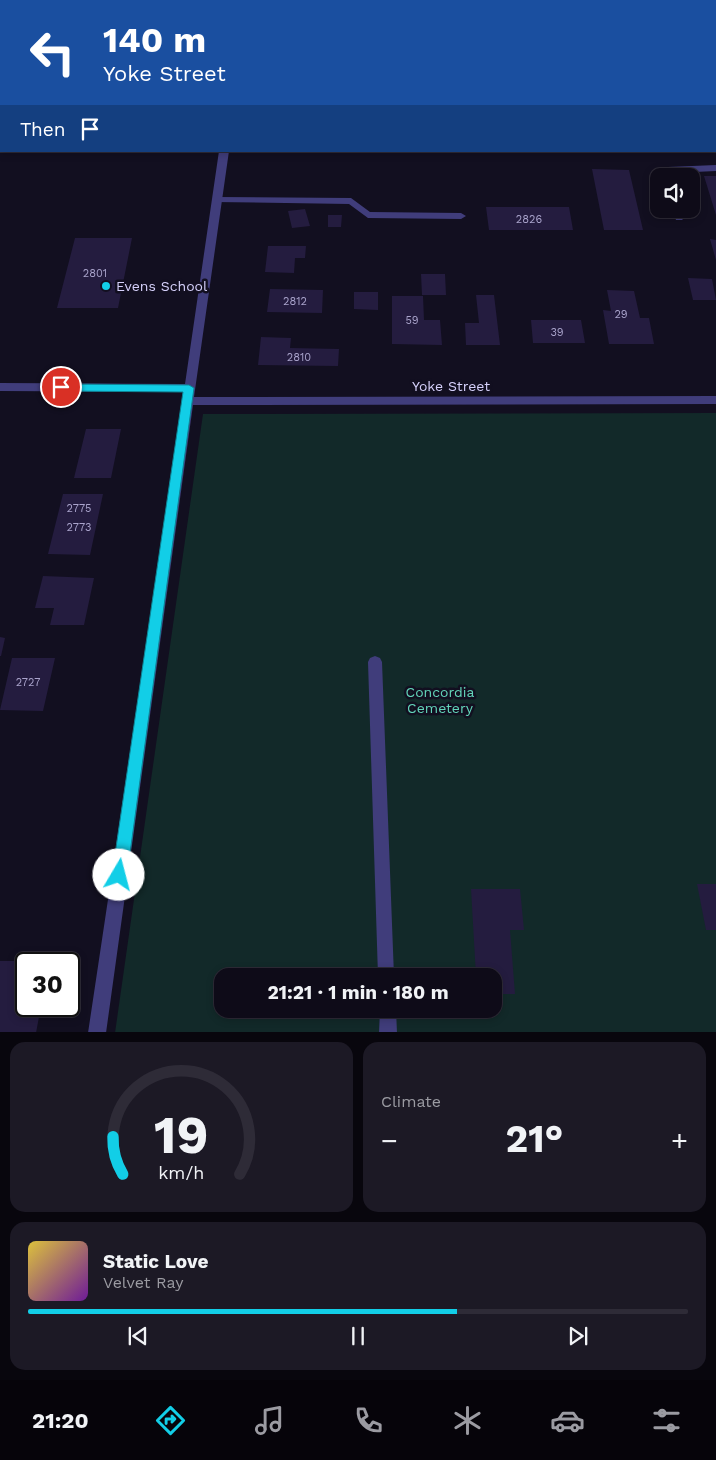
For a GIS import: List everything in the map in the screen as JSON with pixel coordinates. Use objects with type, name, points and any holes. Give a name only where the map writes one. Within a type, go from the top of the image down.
[{"type":"street","points":[[97,1032],[224,152]]},
{"type":"street","points":[[700,169],[716,168]]},
{"type":"street","points":[[217,200],[351,201],[368,214],[460,216]]},
{"type":"street","name":"Yoke Street","points":[[0,387],[188,395],[716,400]]},
{"type":"street","points":[[375,662],[386,968]]},
{"type":"street","points":[[388,1018],[388,1032]]},
{"type":"green space","name":"Concordia Cemetery","points":[[716,413],[716,1032],[115,1032],[203,414]]},
{"type":"building","points":[[297,152],[329,152],[329,153]]},
{"type":"building","points":[[592,169],[629,170],[643,230],[604,230]]},
{"type":"building","points":[[704,176],[716,176],[716,215]]},
{"type":"building","points":[[486,207],[569,207],[573,230],[489,230]]},
{"type":"building","points":[[305,209],[310,226],[292,228],[288,211]]},
{"type":"building","points":[[328,215],[342,215],[341,227],[328,227]]},
{"type":"building","points":[[75,238],[132,238],[118,308],[57,308]]},
{"type":"building","points":[[710,239],[716,240],[716,260]]},
{"type":"building","points":[[268,246],[306,246],[305,258],[295,258],[294,273],[265,272]]},
{"type":"building","points":[[421,274],[445,274],[446,295],[422,295]]},
{"type":"building","points":[[688,278],[712,279],[716,300],[693,300]]},
{"type":"building","points":[[270,289],[323,290],[322,313],[267,312]]},
{"type":"building","points":[[607,290],[634,291],[640,318],[649,318],[654,344],[609,344],[603,310],[611,311]]},
{"type":"building","points":[[354,292],[378,292],[378,310],[354,309]]},
{"type":"building","points":[[476,295],[494,295],[500,345],[466,345],[465,323],[479,323]]},
{"type":"building","points":[[392,296],[423,296],[424,320],[440,320],[442,345],[392,344]]},
{"type":"building","points":[[531,320],[581,320],[585,343],[533,343]]},
{"type":"building","points":[[261,337],[291,338],[290,348],[339,349],[338,366],[258,365]]},
{"type":"building","points":[[86,429],[121,429],[111,478],[74,478]]},
{"type":"building","points":[[63,494],[103,494],[90,555],[48,554]]},
{"type":"building","points":[[43,576],[94,578],[84,625],[50,625],[54,608],[35,608]]},
{"type":"building","points":[[0,637],[5,638],[1,656],[0,656]]},
{"type":"building","points":[[12,658],[55,658],[43,711],[0,710]]},
{"type":"building","points":[[697,884],[716,884],[716,930],[706,930]]},
{"type":"building","points":[[471,889],[520,889],[524,930],[510,930],[515,994],[502,994],[502,968],[476,968]]},
{"type":"building","points":[[0,961],[15,961],[15,1017],[39,1017],[36,1032],[0,1032]]},
{"type":"place","name":"Evens School","points":[[106,286]]},
{"type":"route","points":[[61,387],[189,388],[119,875]]}]
